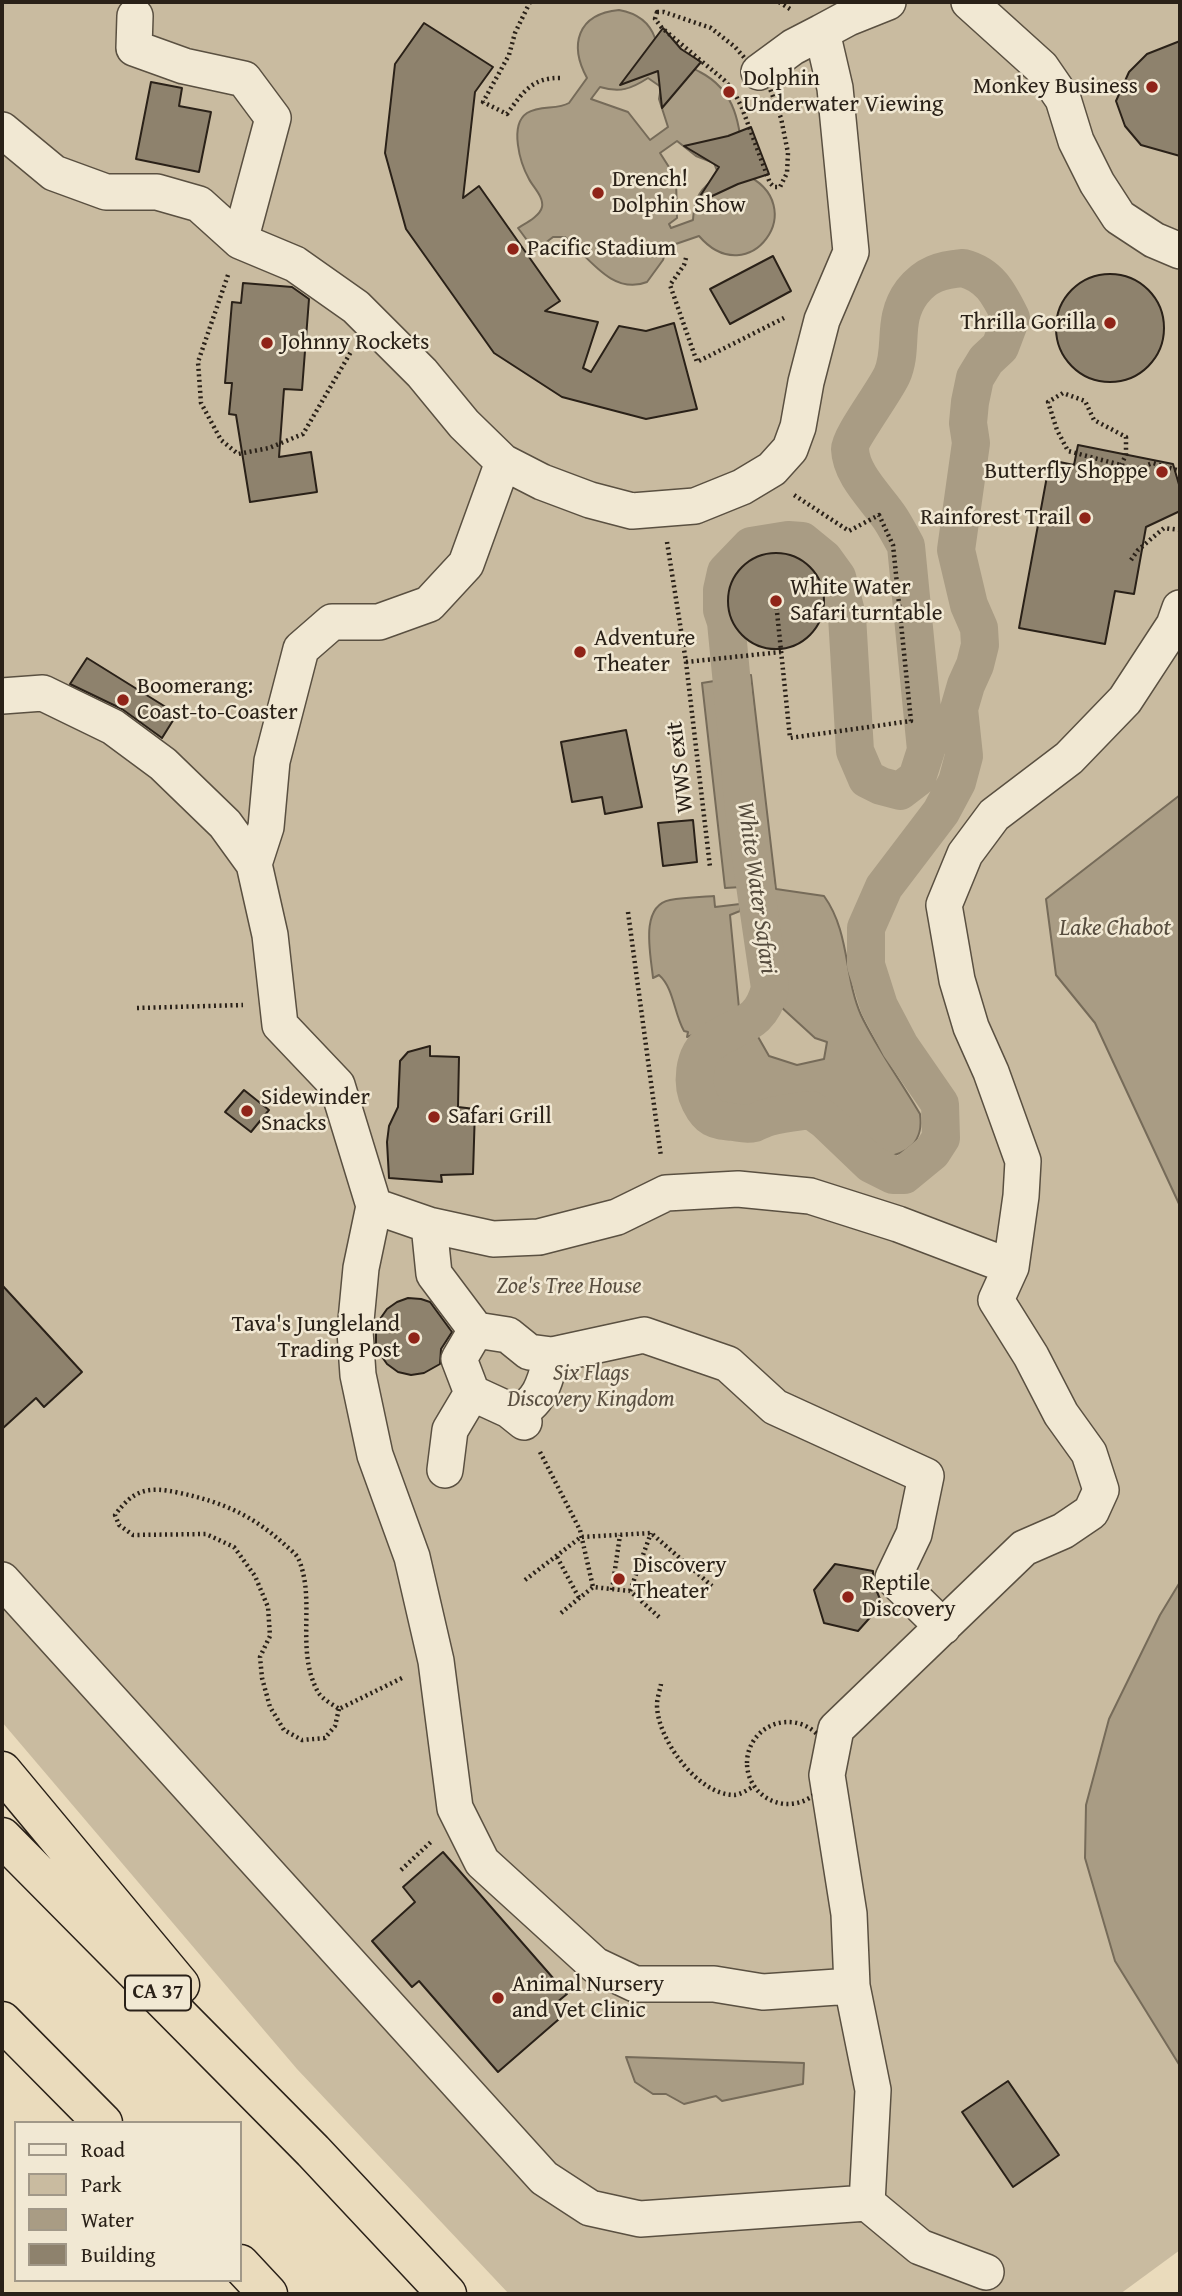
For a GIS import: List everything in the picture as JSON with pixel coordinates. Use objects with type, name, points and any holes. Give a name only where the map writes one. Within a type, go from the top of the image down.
[{"type":"highway","points":[[2,1771],[139,1933],[313,2151]]},
{"type":"highway","name":"CA 37","points":[[2,1837],[313,2151],[447,2294]]},
{"type":"highway","points":[[2,2021],[101,2121]]},
{"type":"highway","points":[[2,2047],[84,2121]]},
{"type":"highway","points":[[242,2266],[268,2294]]},
{"type":"street","points":[[759,72],[793,47],[848,18],[888,2]]},
{"type":"street","points":[[970,2],[1041,67],[1063,99],[1076,141],[1097,183],[1119,217],[1154,240],[1180,250]]},
{"type":"street","points":[[135,16],[134,48],[184,66],[244,79],[273,118],[240,242]]},
{"type":"street","points":[[2,130],[54,173],[106,192],[157,192],[199,204],[240,242],[295,264],[356,307],[422,373],[464,424],[503,462],[542,482],[590,500],[632,511],[695,506],[742,487],[772,469],[790,449],[798,427],[822,320],[851,251],[835,88],[822,32]]},
{"type":"street","points":[[254,864],[265,827],[272,761],[301,649],[332,622],[379,622],[429,604],[466,564],[503,462]]},
{"type":"street","points":[[867,2203],[873,2090],[852,1986],[849,1914],[827,1774],[836,1729],[1024,1548],[1063,1531],[1091,1512],[1101,1490],[1089,1453],[1061,1414],[1031,1356],[996,1300],[1011,1266],[1023,1161],[991,1072],[971,1027],[957,980],[944,905],[965,854],[994,815],[1069,758],[1125,700],[1174,625],[1180,608]]},
{"type":"street","points":[[2,696],[43,693],[113,727],[163,764],[189,789],[225,824],[254,864],[270,936],[280,1025],[337,1085],[374,1206],[361,1268],[355,1331],[358,1375],[375,1455],[412,1557],[436,1661],[455,1808],[482,1862],[594,1965],[635,1984],[713,1984],[763,1992],[852,1986]]},
{"type":"street","points":[[374,1206],[429,1225],[493,1239],[539,1237],[617,1217],[666,1193],[738,1189],[810,1196],[898,1224],[1011,1266]]},
{"type":"street","points":[[429,1225],[434,1274],[476,1330],[508,1335],[530,1352],[552,1355],[644,1335],[728,1364],[775,1407],[926,1476],[914,1534],[893,1578],[943,1627]]},
{"type":"street","points":[[476,1330],[459,1359],[472,1393],[519,1418],[542,1391],[552,1355]]},
{"type":"street","points":[[446,1470],[450,1430],[472,1393]]},
{"type":"street","points":[[2,1580],[544,2178],[590,2208],[640,2219],[867,2203],[920,2247],[986,2272]]},
{"type":"path","points":[[530,2],[515,33],[509,55],[482,102],[507,114],[527,87],[539,81],[562,78]]},
{"type":"path","points":[[657,12],[655,19],[662,28],[733,90],[771,183],[774,187],[780,187]]},
{"type":"path","points":[[240,242],[198,362],[201,403],[220,440],[238,454],[270,448],[303,434],[369,320]]},
{"type":"path","points":[[686,258],[670,285],[697,362],[789,314]]},
{"type":"path","points":[[1121,465],[1126,455],[1126,437],[1094,420],[1085,401],[1063,393],[1048,402],[1057,430],[1068,451],[1136,469],[1153,463],[1180,471]]},
{"type":"path","points":[[755,479],[785,490],[849,531],[879,515],[893,545],[911,721],[790,738],[776,603]]},
{"type":"path","name":"WWS exit","points":[[662,508],[686,662],[710,867]]},
{"type":"path","points":[[1131,561],[1138,550],[1164,528],[1180,530]]},
{"type":"path","points":[[686,662],[781,652]]},
{"type":"path","points":[[628,912],[666,1193]]},
{"type":"path","points":[[137,1008],[278,1004]]},
{"type":"path","points":[[519,1418],[581,1537],[593,1587]]},
{"type":"path","points":[[166,1490],[201,1498],[239,1511],[274,1535],[299,1557],[307,1595],[305,1647],[312,1674],[319,1694],[339,1709],[335,1727],[325,1738],[302,1741],[284,1730],[270,1707],[262,1678],[260,1657],[270,1636],[268,1607],[255,1576],[234,1547],[206,1534],[176,1532],[133,1535],[119,1525],[115,1515],[124,1503],[137,1492],[166,1490]]},
{"type":"path","points":[[630,1591],[651,1533]]},
{"type":"path","points":[[524,1580],[581,1537],[651,1533],[712,1586]]},
{"type":"path","points":[[612,1590],[620,1535]]},
{"type":"path","points":[[556,1557],[579,1598]]},
{"type":"path","points":[[561,1613],[593,1587],[630,1591],[659,1617]]},
{"type":"path","points":[[339,1709],[436,1661]]},
{"type":"path","points":[[661,1684],[657,1706],[669,1746],[694,1776],[710,1789],[735,1795],[754,1786]]},
{"type":"path","points":[[796,1723],[809,1728],[820,1738],[829,1762],[822,1787],[813,1796],[801,1802],[775,1802],[754,1786],[748,1774],[747,1760],[750,1746],[758,1735],[769,1727],[796,1723]]},
{"type":"green space","name":"Six Flags Discovery Kingdom","points":[[2,2],[1180,2],[1180,2250],[1120,2294],[509,2294],[297,2069],[2,1722]]},
{"type":"water","points":[[619,10],[641,19],[649,27],[658,48],[700,72],[724,91],[736,116],[744,174],[764,188],[774,205],[774,223],[766,238],[754,250],[737,255],[718,251],[699,236],[667,247],[663,260],[647,282],[623,284],[602,272],[565,237],[553,237],[535,251],[518,228],[539,213],[542,203],[522,164],[518,126],[527,113],[569,103],[587,78],[579,54],[580,33],[594,18]],"holes":[[[648,78],[661,87],[659,99],[668,127],[650,140],[628,112],[591,99],[600,87],[625,89]],[[677,141],[696,156],[714,163],[719,176],[707,184],[700,194],[693,220],[671,228],[669,224],[677,218],[676,178],[660,153]]]},
{"type":"water","points":[[751,675],[776,889],[824,896],[843,939],[861,1015],[920,1114],[921,1124],[917,1139],[907,1150],[891,1156],[882,1158],[865,1146],[822,1107],[790,1101],[743,1111],[726,1109],[713,1101],[703,1080],[712,1061],[723,1050],[757,1035],[769,1056],[797,1065],[824,1059],[827,1042],[815,1038],[780,1006],[754,988],[742,887],[725,888],[702,683]]},
{"type":"water","name":"Lake Chabot","points":[[1180,795],[1180,1206],[1095,1023],[1056,975],[1046,899]]},
{"type":"water","points":[[714,896],[715,907],[740,904],[740,911],[730,915],[739,1008],[732,1018],[687,1037],[688,1032],[684,1031],[664,980],[659,975],[653,978],[649,945],[650,922],[660,904],[670,900]]},
{"type":"water","points":[[1180,1582],[1180,2066],[1115,1961],[1085,1858],[1086,1805],[1109,1719],[1160,1615]]},
{"type":"water","points":[[626,2057],[804,2063],[803,2084],[722,2101],[716,2096],[684,2104],[666,2094],[653,2094],[635,2082]]},
{"type":"building","points":[[424,23],[493,67],[475,92],[463,198],[479,186],[560,301],[545,311],[598,322],[583,368],[591,372],[619,326],[646,331],[674,323],[697,409],[646,419],[562,397],[494,353],[406,229],[385,153],[395,64]]},
{"type":"building","points":[[663,28],[681,49],[701,62],[662,108],[658,71],[620,85]]},
{"type":"building","name":"Monkey Business","points":[[1180,41],[1180,156],[1141,145],[1125,126],[1116,101],[1129,72],[1147,54]]},
{"type":"building","points":[[151,82],[182,88],[179,106],[211,112],[199,172],[136,159]]},
{"type":"building","points":[[751,127],[769,174],[738,184],[695,204],[719,167],[684,146],[728,136]]},
{"type":"building","points":[[773,256],[791,291],[730,324],[710,289]]},
{"type":"building","name":"Thrilla Gorilla","points":[[1110,274],[1131,278],[1148,290],[1160,307],[1164,328],[1160,349],[1148,366],[1131,378],[1110,382],[1089,378],[1072,366],[1060,349],[1056,328],[1060,307],[1072,290],[1089,278]]},
{"type":"building","name":"Johnny Rockets","points":[[243,283],[292,287],[309,299],[302,390],[284,389],[279,457],[311,452],[317,492],[250,502],[236,415],[229,414],[232,383],[225,383],[232,302],[241,303]]},
{"type":"building","name":"Rainforest Trail","points":[[1078,445],[1173,464],[1180,488],[1180,511],[1146,527],[1134,594],[1115,591],[1105,644],[1019,628],[1050,460],[1074,465]]},
{"type":"building","name":"White Water Safari turntable","points":[[776,553],[794,557],[810,567],[820,583],[824,601],[820,619],[810,635],[794,645],[776,649],[758,645],[742,635],[732,619],[728,601],[732,583],[742,567],[758,557]]},
{"type":"building","name":"Boomerang: Coast-to-Coaster","points":[[87,658],[177,714],[162,738],[122,709],[70,684]]},
{"type":"building","points":[[626,730],[642,807],[605,814],[602,797],[572,802],[561,742]]},
{"type":"building","points":[[693,820],[697,862],[663,866],[658,823]]},
{"type":"building","name":"Safari Grill","points":[[430,1046],[430,1056],[459,1057],[458,1107],[475,1109],[473,1174],[441,1175],[442,1182],[389,1178],[387,1142],[389,1126],[398,1107],[400,1061],[408,1052]]},
{"type":"building","name":"Sidewinder Snacks","points":[[244,1090],[269,1110],[251,1132],[225,1112]]},
{"type":"building","points":[[2,1285],[82,1372],[44,1407],[36,1398],[2,1429]]},
{"type":"building","name":"Tava's Jungleland Trading Post","points":[[408,1298],[430,1302],[452,1332],[441,1349],[440,1364],[424,1373],[411,1375],[398,1372],[387,1364],[376,1343],[376,1330],[387,1309]]},
{"type":"building","name":"Reptile Discovery","points":[[835,1564],[873,1571],[873,1582],[882,1604],[858,1631],[824,1623],[814,1590]]},
{"type":"building","points":[[443,1852],[567,1994],[556,2003],[566,2013],[498,2072],[419,1981],[412,1987],[372,1941],[415,1902],[403,1887]]},
{"type":"building","points":[[1008,2081],[1059,2155],[1013,2187],[962,2112]]},
{"type":"waterway","name":"White Water Safari","points":[[963,268],[980,275],[993,287],[1011,318],[1000,347],[986,360],[975,378],[970,402],[968,423],[971,443],[956,550],[969,605],[979,628],[980,645],[959,709],[964,756],[957,782],[941,812],[884,887],[866,928],[866,965],[879,1006],[900,1046],[940,1104],[941,1138],[932,1152],[904,1175],[893,1175],[871,1164],[811,1110],[780,1114],[744,1124],[713,1118],[703,1108],[697,1095],[695,1071],[704,1048],[754,1018],[766,1001],[770,988],[744,809],[722,590],[726,572],[751,546],[788,540],[802,541],[824,559],[837,577],[847,616],[855,751],[867,779],[881,786],[900,791],[917,778],[926,750],[906,546],[890,518],[859,477],[851,459],[850,449],[892,375],[902,313],[912,292],[934,274],[963,268]]},
{"type":"place","name":"Monkey Business","points":[[1152,87]]},
{"type":"place","name":"Dolphin Underwater Viewing","points":[[729,92]]},
{"type":"place","name":"Drench! Dolphin Show","points":[[598,193]]},
{"type":"place","name":"Pacific Stadium","points":[[513,249]]},
{"type":"place","name":"Thrilla Gorilla","points":[[1110,323]]},
{"type":"place","name":"Johnny Rockets","points":[[267,343]]},
{"type":"place","name":"Butterfly Shoppe","points":[[1162,472]]},
{"type":"place","name":"Rainforest Trail","points":[[1085,518]]},
{"type":"place","name":"White Water Safari turntable","points":[[776,601]]},
{"type":"place","name":"Adventure Theater","points":[[580,652]]},
{"type":"place","name":"Boomerang: Coast-to-Coaster","points":[[123,700]]},
{"type":"place","name":"Sidewinder Snacks","points":[[247,1111]]},
{"type":"place","name":"Safari Grill","points":[[434,1117]]},
{"type":"place","name":"Tava's Jungleland Trading Post","points":[[414,1338]]},
{"type":"place","name":"Discovery Theater","points":[[619,1579]]},
{"type":"place","name":"Reptile Discovery","points":[[848,1597]]},
{"type":"place","name":"Animal Nursery and Vet Clinic","points":[[498,1998]]},
{"type":"park label","name":"Zoe's Tree House","points":[[569,1287]]}]
